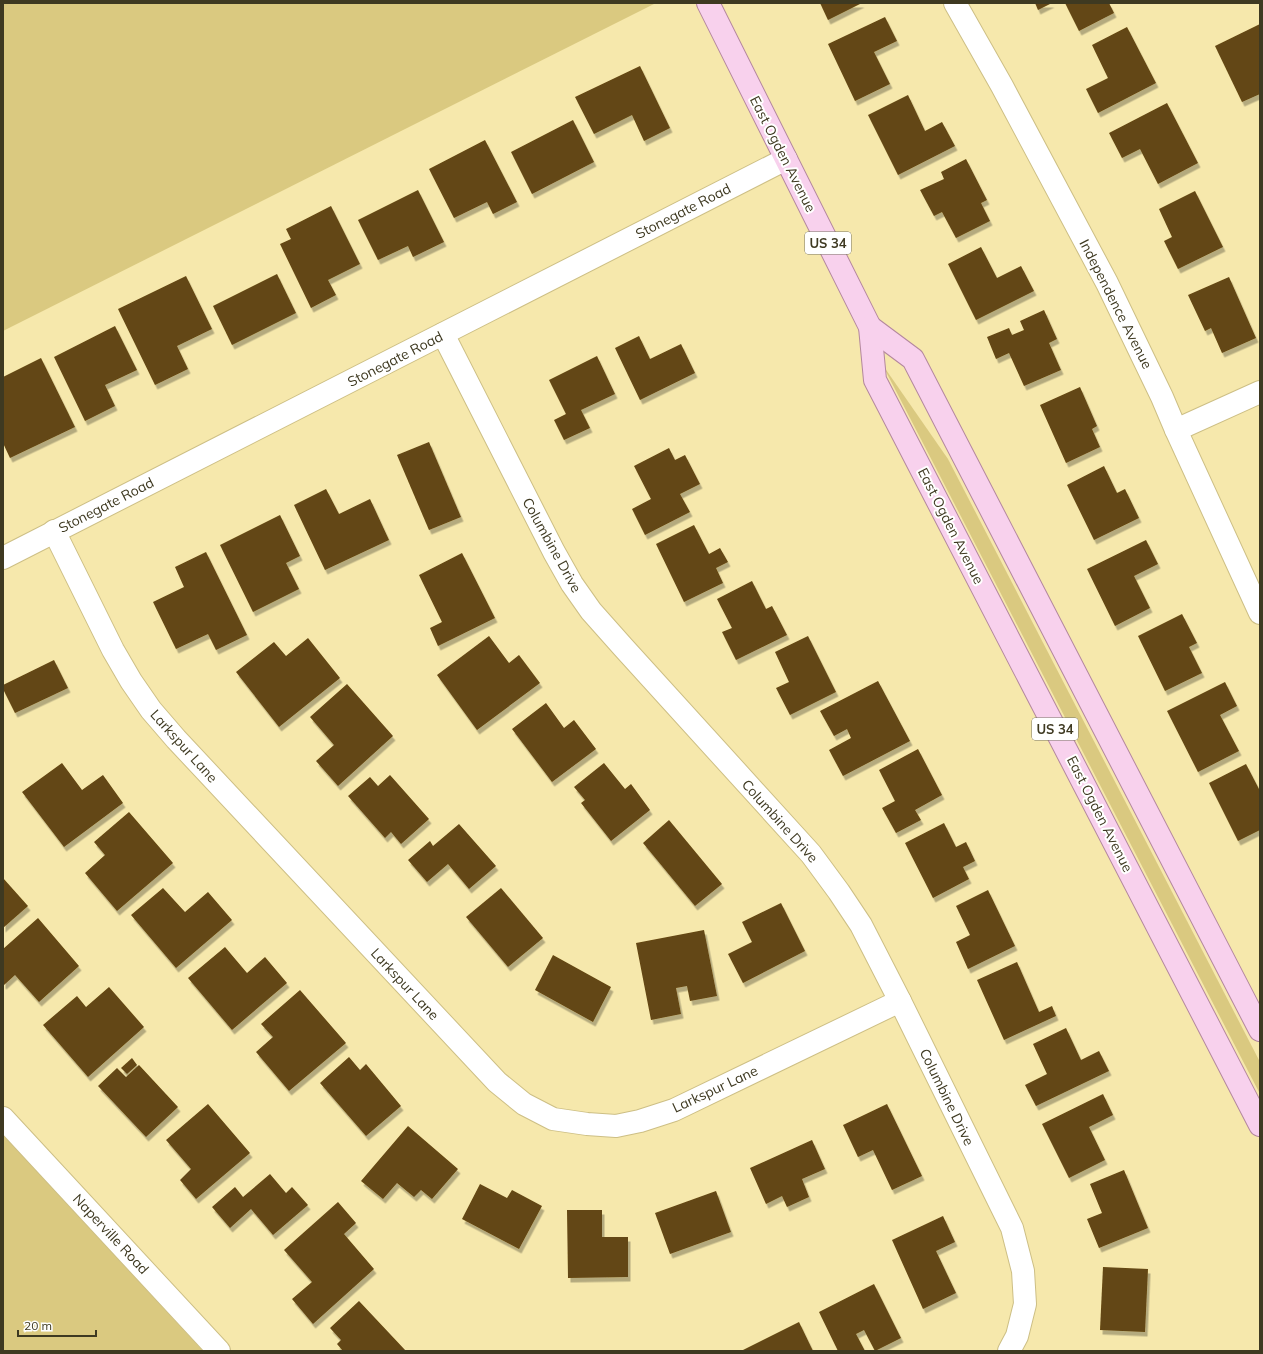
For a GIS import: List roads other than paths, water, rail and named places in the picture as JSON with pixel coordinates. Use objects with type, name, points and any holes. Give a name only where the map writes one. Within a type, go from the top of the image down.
[{"type":"main road","name":"East Ogden Avenue","points":[[708,3],[870,327],[875,380],[1260,1125]]},
{"type":"main road","name":"East Ogden Avenue","points":[[870,327],[913,359],[1260,1030]]},
{"type":"street","name":"Independence Avenue","points":[[955,3],[1002,86],[1108,283],[1162,397],[1260,613]]},
{"type":"street","name":"Stonegate Road","points":[[3,558],[786,159]]},
{"type":"street","name":"Columbine Drive","points":[[443,334],[554,552],[572,584],[592,611],[623,647],[811,854],[861,925],[1012,1228],[1023,1271],[1025,1304],[1017,1336],[1010,1351]]},
{"type":"street","points":[[1176,430],[1260,392]]},
{"type":"street","name":"Larkspur Lane","points":[[54,531],[127,675],[161,721],[181,745],[491,1076],[524,1104],[554,1119],[587,1124],[616,1126],[640,1121],[674,1110],[900,1001]]},
{"type":"street","name":"Naperville Road","points":[[3,1118],[219,1351]]}]
